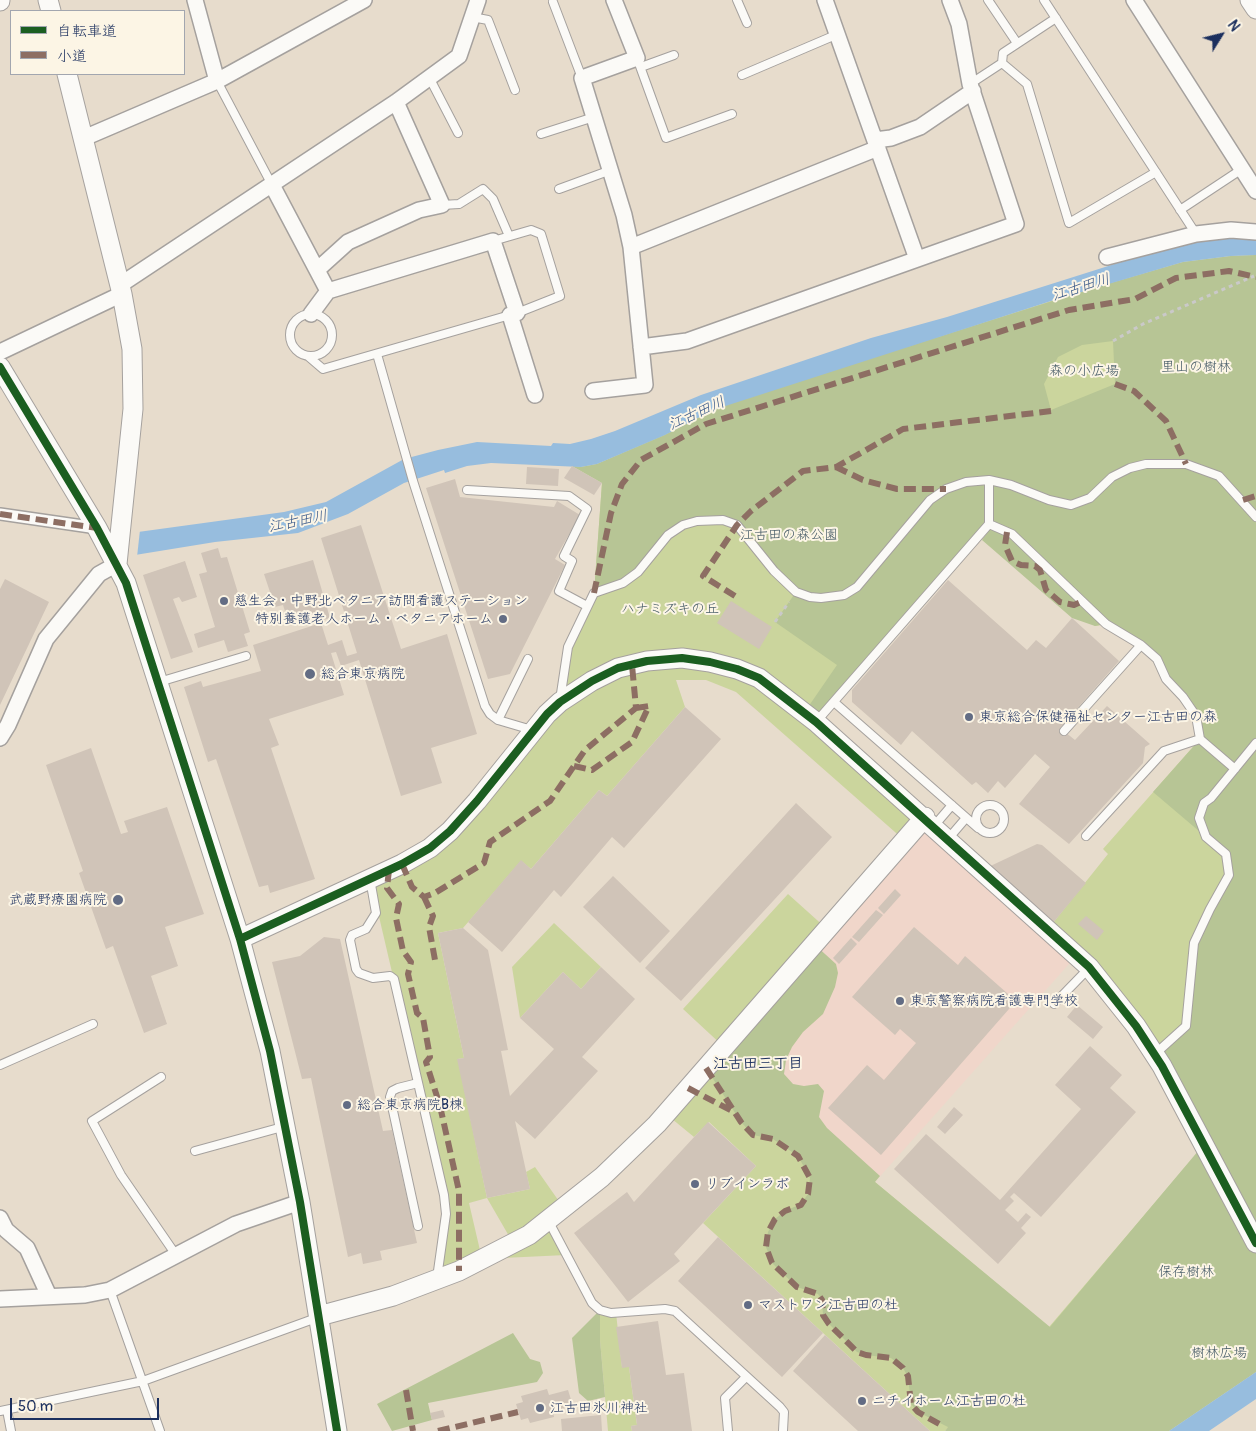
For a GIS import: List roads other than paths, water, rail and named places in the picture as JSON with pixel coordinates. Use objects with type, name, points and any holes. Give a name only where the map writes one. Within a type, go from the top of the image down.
[{"type":"street","points":[[195,0],[217,81]]},
{"type":"street","points":[[84,138],[217,81],[364,0]]},
{"type":"street","points":[[0,352],[121,289],[430,79],[459,56],[478,0]]},
{"type":"street","points":[[593,391],[645,384],[631,247],[611,170],[582,78],[639,63],[614,0]]},
{"type":"street","points":[[825,0],[917,259]]},
{"type":"street","points":[[641,347],[686,341],[1016,224],[971,88],[959,24],[950,0]]},
{"type":"street","points":[[1134,0],[1242,169],[1254,184]]},
{"type":"street","points":[[1250,0],[1256,10]]},
{"type":"street","points":[[0,738],[8,725],[46,639],[99,574],[117,561],[121,529],[134,383],[132,349],[121,289],[67,75]]},
{"type":"street","points":[[631,247],[920,127],[971,88]]},
{"type":"street","points":[[317,270],[348,242],[419,210],[442,205],[396,102]]},
{"type":"street","points":[[272,185],[328,291]]},
{"type":"street","points":[[1107,257],[1196,234],[1231,230],[1256,232]]},
{"type":"street","points":[[311,314],[328,291],[493,241],[535,395]]},
{"type":"street","points":[[0,367],[117,561],[159,682],[240,939],[270,1051],[300,1202],[320,1316],[337,1431]]},
{"type":"street","points":[[0,514],[97,528]]},
{"type":"street","points":[[240,939],[430,848],[450,830],[560,702],[592,681],[618,668],[647,661],[682,658],[728,666],[759,678],[816,722],[1089,967],[1136,1026],[1155,1054],[1256,1243]]},
{"type":"street","points":[[320,1316],[393,1296],[459,1271],[529,1235],[602,1177],[658,1124],[929,822]]},
{"type":"street","points":[[0,1299],[85,1295],[110,1290],[236,1224],[300,1202]]},
{"type":"street","points":[[0,1218],[6,1230],[27,1248],[49,1296]]},
{"type":"lane","points":[[737,0],[747,24]]},
{"type":"lane","points":[[988,0],[1017,43]]},
{"type":"lane","points":[[1044,0],[1196,234]]},
{"type":"lane","points":[[553,2],[582,78]]},
{"type":"lane","points":[[472,17],[488,20],[515,90]]},
{"type":"lane","points":[[971,88],[1002,64],[1003,53],[1056,18]]},
{"type":"lane","points":[[742,76],[838,34]]},
{"type":"lane","points":[[674,55],[639,63],[666,138],[732,114]]},
{"type":"lane","points":[[1002,64],[1027,84],[1069,223],[1156,172]]},
{"type":"lane","points":[[430,79],[458,134]]},
{"type":"lane","points":[[217,81],[272,185]]},
{"type":"lane","points":[[542,134],[594,117]]},
{"type":"lane","points":[[1180,210],[1242,169]]},
{"type":"lane","points":[[559,190],[611,170]]},
{"type":"lane","points":[[442,205],[459,204],[483,189],[493,199],[509,236]]},
{"type":"lane","points":[[310,357],[323,370],[513,314],[560,296],[541,234],[531,230],[493,241]]},
{"type":"lane","points":[[311,314],[318,315],[328,323],[332,336],[328,349],[316,356],[310,357],[302,355],[292,345],[290,331],[298,319],[311,314]]},
{"type":"lane","points":[[377,354],[416,490],[485,706],[490,714],[498,720],[534,730]]},
{"type":"lane","points":[[560,702],[568,647],[594,594],[623,583],[638,572],[668,535],[683,525],[709,519],[723,520],[737,525],[774,571],[796,592],[816,598],[834,598],[844,595],[857,587],[868,577],[930,500],[946,489],[966,482],[989,480],[1011,485],[1049,500],[1071,505],[1090,498],[1112,477],[1130,468],[1146,464],[1186,464],[1219,476],[1256,517]]},
{"type":"lane","points":[[816,722],[989,524],[989,480]]},
{"type":"lane","points":[[467,490],[569,496],[587,509],[564,556],[572,561],[559,591],[588,606]]},
{"type":"lane","points":[[989,524],[1012,534],[1106,624],[1141,645],[1157,659],[1166,679],[1183,697],[1196,716],[1200,739],[1235,769]]},
{"type":"lane","points":[[1064,731],[1141,645]]},
{"type":"lane","points":[[159,682],[246,656]]},
{"type":"lane","points":[[498,720],[528,659]]},
{"type":"lane","points":[[834,702],[978,828]]},
{"type":"lane","points":[[1086,836],[1164,751],[1200,739]]},
{"type":"lane","points":[[1155,1054],[1186,1026],[1194,943],[1229,875],[1226,854],[1206,837],[1199,818],[1204,803],[1211,798],[1256,742]]},
{"type":"lane","points":[[929,822],[952,805]]},
{"type":"lane","points":[[948,840],[966,818]]},
{"type":"lane","points":[[370,878],[376,913],[366,929],[352,935],[350,940],[356,969],[364,976],[390,976],[394,979],[446,1206],[437,1280]]},
{"type":"lane","points":[[1054,1004],[1089,967]]},
{"type":"lane","points":[[0,1065],[93,1024]]},
{"type":"lane","points":[[161,1077],[92,1121],[121,1175],[176,1255]]},
{"type":"lane","points":[[418,1083],[398,1088],[392,1091],[390,1097],[418,1226]]},
{"type":"lane","points":[[195,1151],[286,1126]]},
{"type":"lane","points":[[548,1220],[592,1303],[600,1310],[611,1313],[665,1309],[675,1311],[784,1412],[783,1431]]},
{"type":"lane","points":[[110,1290],[160,1431]]},
{"type":"lane","points":[[11,1431],[3,1411],[143,1381],[320,1316]]},
{"type":"lane","points":[[728,1431],[726,1398],[746,1377]]},
{"type":"water","name":"江古田川","points":[[1227,236],[1256,238],[1256,255],[1183,262],[1051,301],[713,410],[665,435],[597,464],[581,467],[491,463],[467,466],[445,473],[444,470],[404,483],[348,514],[298,533],[215,542],[135,555],[138,532],[284,512],[326,502],[404,459],[438,450],[477,442],[551,446],[553,443],[570,444],[591,439],[701,395],[871,338],[947,317],[1181,243]]},
{"type":"water","points":[[1256,1372],[1256,1399],[1209,1431],[1169,1431]]},
{"type":"place","name":"慈生会・中野北ベタニア訪問看護ステーション","points":[[224,601]]},
{"type":"place","name":"特別養護老人ホーム・ベタニアホーム","points":[[503,619]]},
{"type":"place","name":"総合東京病院","points":[[310,674]]},
{"type":"place","name":"東京総合保健福祉センター江古田の森","points":[[969,717]]},
{"type":"place","name":"武蔵野療園病院","points":[[118,900]]},
{"type":"place","name":"東京警察病院看護専門学校","points":[[900,1001]]},
{"type":"place","name":"総合東京病院B棟","points":[[347,1105]]},
{"type":"place","name":"リブインラボ","points":[[695,1184]]},
{"type":"place","name":"マストワン江古田の杜","points":[[748,1305]]},
{"type":"place","name":"ニチイホーム江古田の杜","points":[[862,1401]]},
{"type":"place","name":"江古田氷川神社","points":[[540,1408]]},
{"type":"district","name":"江古田三丁目","points":[[758,1064]]},
{"type":"park label","name":"里山の樹林","points":[[1196,367]]},
{"type":"park label","name":"森の小広場","points":[[1084,371]]},
{"type":"park label","name":"江古田の森公園","points":[[789,535]]},
{"type":"park label","name":"ハナミズキの丘","points":[[670,609]]},
{"type":"park label","name":"保存樹林","points":[[1186,1272]]},
{"type":"park label","name":"樹林広場","points":[[1219,1353]]}]
